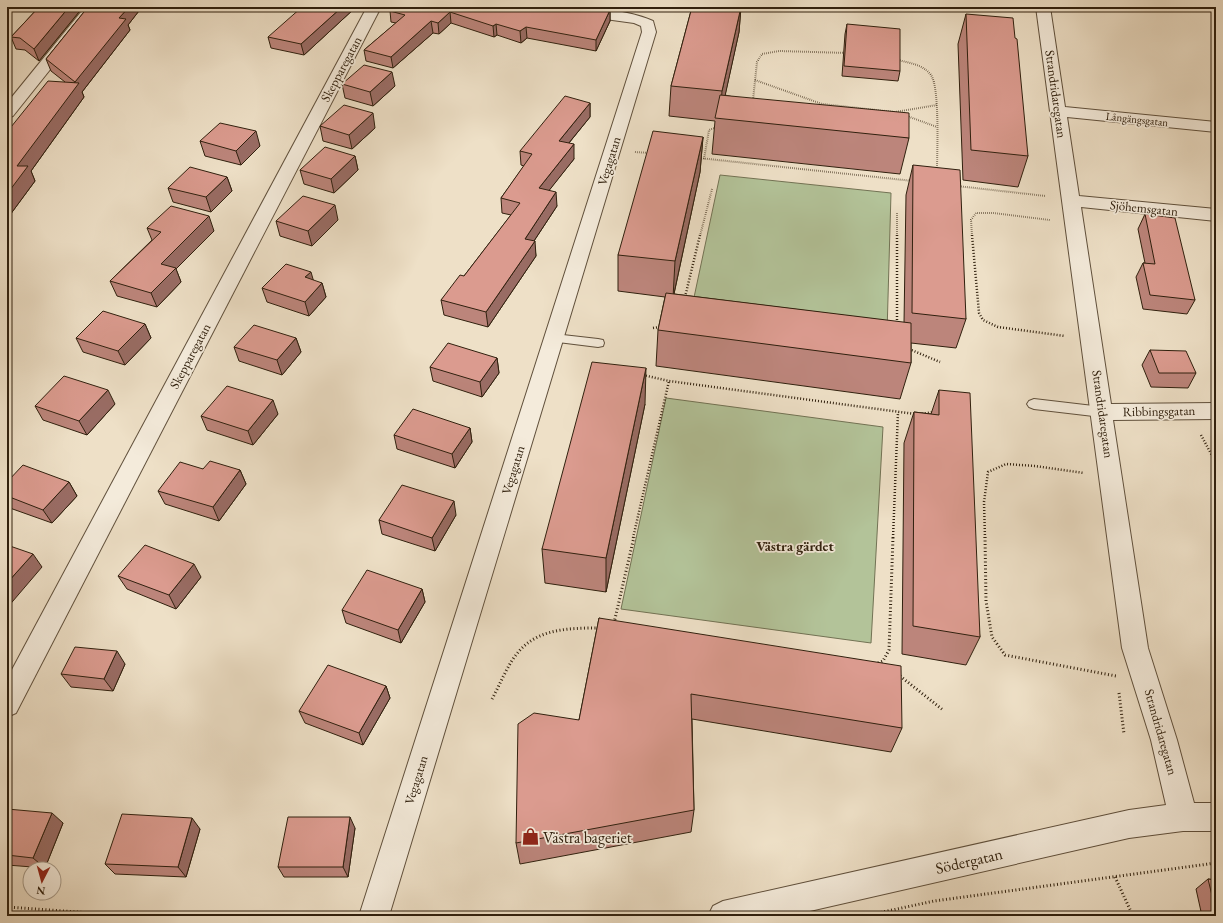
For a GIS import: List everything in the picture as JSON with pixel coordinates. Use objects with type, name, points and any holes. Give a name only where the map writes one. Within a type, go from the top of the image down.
[{"type":"street","points":[[7,113],[93,7]]},
{"type":"street","name":"Skepparegatan","points":[[7,705],[374,7]]},
{"type":"street","name":"Vegagatan","points":[[374,916],[649,32],[648,24],[637,19],[547,7]]},
{"type":"street","name":"Strandridaregatan","points":[[1043,7],[1136,648],[1166,746],[1183,817]]},
{"type":"street","name":"Långängsgatan","points":[[1058,111],[1216,127]]},
{"type":"street","name":"Sjöhemsgatan","points":[[1071,201],[1216,215]]},
{"type":"street","name":"Ribbingsgatan","points":[[1102,412],[1216,411]]},
{"type":"street","name":"Södergatan","points":[[722,916],[1129,824],[1183,817],[1216,817]]},
{"type":"lane","points":[[554,338],[598,343]]},
{"type":"lane","points":[[1034,404],[1102,412]]},
{"type":"path","points":[[847,47],[848,53]]},
{"type":"path","points":[[752,101],[757,62],[762,54],[779,51],[853,54]]},
{"type":"path","points":[[897,60],[923,67],[932,76],[937,105],[937,176]]},
{"type":"path","points":[[755,80],[822,104],[896,112],[937,126]]},
{"type":"path","points":[[815,105],[822,104]]},
{"type":"path","points":[[896,112],[937,105]]},
{"type":"path","points":[[704,159],[709,130],[717,127]]},
{"type":"path","points":[[612,149],[650,153]]},
{"type":"path","points":[[696,158],[914,181]]},
{"type":"path","points":[[953,185],[1046,196]]},
{"type":"path","points":[[684,302],[712,189]]},
{"type":"path","points":[[896,213],[896,328]]},
{"type":"path","points":[[1051,220],[994,213],[976,213],[971,220],[979,313],[983,320],[998,327],[1072,337]]},
{"type":"path","points":[[653,328],[666,327]]},
{"type":"path","points":[[907,349],[940,362]]},
{"type":"path","points":[[643,375],[669,382],[898,412],[920,414],[938,411]]},
{"type":"path","points":[[613,628],[669,382]]},
{"type":"path","points":[[1189,411],[1216,463]]},
{"type":"path","points":[[873,664],[883,661],[889,650],[898,412]]},
{"type":"path","points":[[1086,473],[1006,464],[988,472],[984,502],[986,601],[992,637],[1005,655],[1116,676]]},
{"type":"path","points":[[492,699],[521,649],[541,635],[566,628],[605,628]]},
{"type":"path","points":[[883,661],[889,666]]},
{"type":"path","points":[[895,671],[943,710]]},
{"type":"path","points":[[873,914],[934,901],[1216,863]]},
{"type":"path","points":[[1115,877],[1133,916]]},
{"type":"path","points":[[7,907],[104,914],[233,916]]},
{"type":"green space","points":[[720,175],[891,193],[887,333],[689,321]]},
{"type":"green space","points":[[666,398],[883,427],[871,643],[621,609]]},
{"type":"building","points":[[39,7],[69,7],[34,49],[20,38],[11,37]]},
{"type":"building","points":[[88,7],[129,7],[119,18],[126,19],[75,82],[46,59]]},
{"type":"building","points":[[302,7],[342,7],[301,44],[268,37]]},
{"type":"building","points":[[394,7],[588,7],[610,10],[596,40],[526,27],[520,31],[496,24],[493,26],[450,12],[438,23],[431,21],[391,57],[364,50],[405,15],[390,11]]},
{"type":"building","points":[[692,7],[741,7],[722,91],[671,86]]},
{"type":"building","points":[[966,14],[1013,18],[1015,38],[1017,39],[1028,156],[971,150]]},
{"type":"building","points":[[847,24],[900,29],[900,71],[844,66]]},
{"type":"building","points":[[364,65],[392,72],[370,92],[342,84]]},
{"type":"building","points":[[48,81],[79,83],[17,166],[28,166],[7,194],[7,132]]},
{"type":"building","points":[[720,95],[909,113],[909,138],[715,118]]},
{"type":"building","points":[[565,96],[590,103],[559,141],[574,144],[539,188],[556,192],[525,239],[535,241],[486,312],[441,300],[460,275],[464,276],[520,203],[501,198],[532,154],[520,151]]},
{"type":"building","points":[[344,105],[373,113],[349,135],[320,126]]},
{"type":"building","points":[[220,123],[256,131],[236,151],[200,141]]},
{"type":"building","points":[[653,131],[703,137],[675,261],[618,255]]},
{"type":"building","points":[[325,147],[355,156],[331,179],[300,170]]},
{"type":"building","points":[[913,165],[960,170],[966,319],[912,313]]},
{"type":"building","points":[[190,167],[227,177],[206,197],[168,188]]},
{"type":"building","points":[[303,196],[335,205],[308,231],[276,221]]},
{"type":"building","points":[[171,206],[209,216],[161,264],[176,268],[151,293],[110,281],[161,232],[147,228]]},
{"type":"building","points":[[1145,214],[1175,218],[1195,300],[1150,295],[1143,263],[1155,264]]},
{"type":"building","points":[[286,264],[311,272],[305,277],[322,283],[305,302],[262,288]]},
{"type":"building","points":[[666,293],[911,323],[911,363],[658,330]]},
{"type":"building","points":[[103,311],[145,324],[118,351],[76,338]]},
{"type":"building","points":[[254,325],[296,338],[277,360],[234,347]]},
{"type":"building","points":[[448,343],[497,358],[480,382],[430,367]]},
{"type":"building","points":[[1150,350],[1186,351],[1196,373],[1159,373]]},
{"type":"building","points":[[592,362],[646,368],[606,558],[542,549]]},
{"type":"building","points":[[64,376],[108,390],[79,421],[35,406]]},
{"type":"building","points":[[227,386],[273,400],[248,431],[201,416]]},
{"type":"building","points":[[939,390],[970,393],[980,637],[913,626],[914,412],[939,415]]},
{"type":"building","points":[[413,409],[470,428],[452,454],[394,435]]},
{"type":"building","points":[[210,461],[240,470],[213,507],[158,491],[180,462],[203,469]]},
{"type":"building","points":[[23,465],[69,482],[43,510],[7,496],[7,482]]},
{"type":"building","points":[[402,485],[454,501],[432,538],[379,520]]},
{"type":"building","points":[[7,545],[33,554],[7,583]]},
{"type":"building","points":[[145,545],[194,564],[169,595],[118,576]]},
{"type":"building","points":[[367,570],[422,589],[398,630],[342,610]]},
{"type":"building","points":[[599,618],[901,666],[902,728],[691,694],[694,810],[516,843],[518,724],[534,713],[579,720]]},
{"type":"building","points":[[75,647],[117,651],[104,679],[61,674]]},
{"type":"building","points":[[328,665],[386,686],[359,733],[299,711]]},
{"type":"building","points":[[7,809],[52,813],[33,858],[7,855]]},
{"type":"building","points":[[122,814],[192,818],[178,867],[105,864]]},
{"type":"building","points":[[288,817],[350,817],[343,867],[278,867]]},
{"type":"building","points":[[1208,879],[1216,880],[1216,912]]},
{"type":"place","name":"Västra bageriet","points":[[530,837]]},
{"type":"district","name":"Västra gärdet","points":[[795,546]]}]
